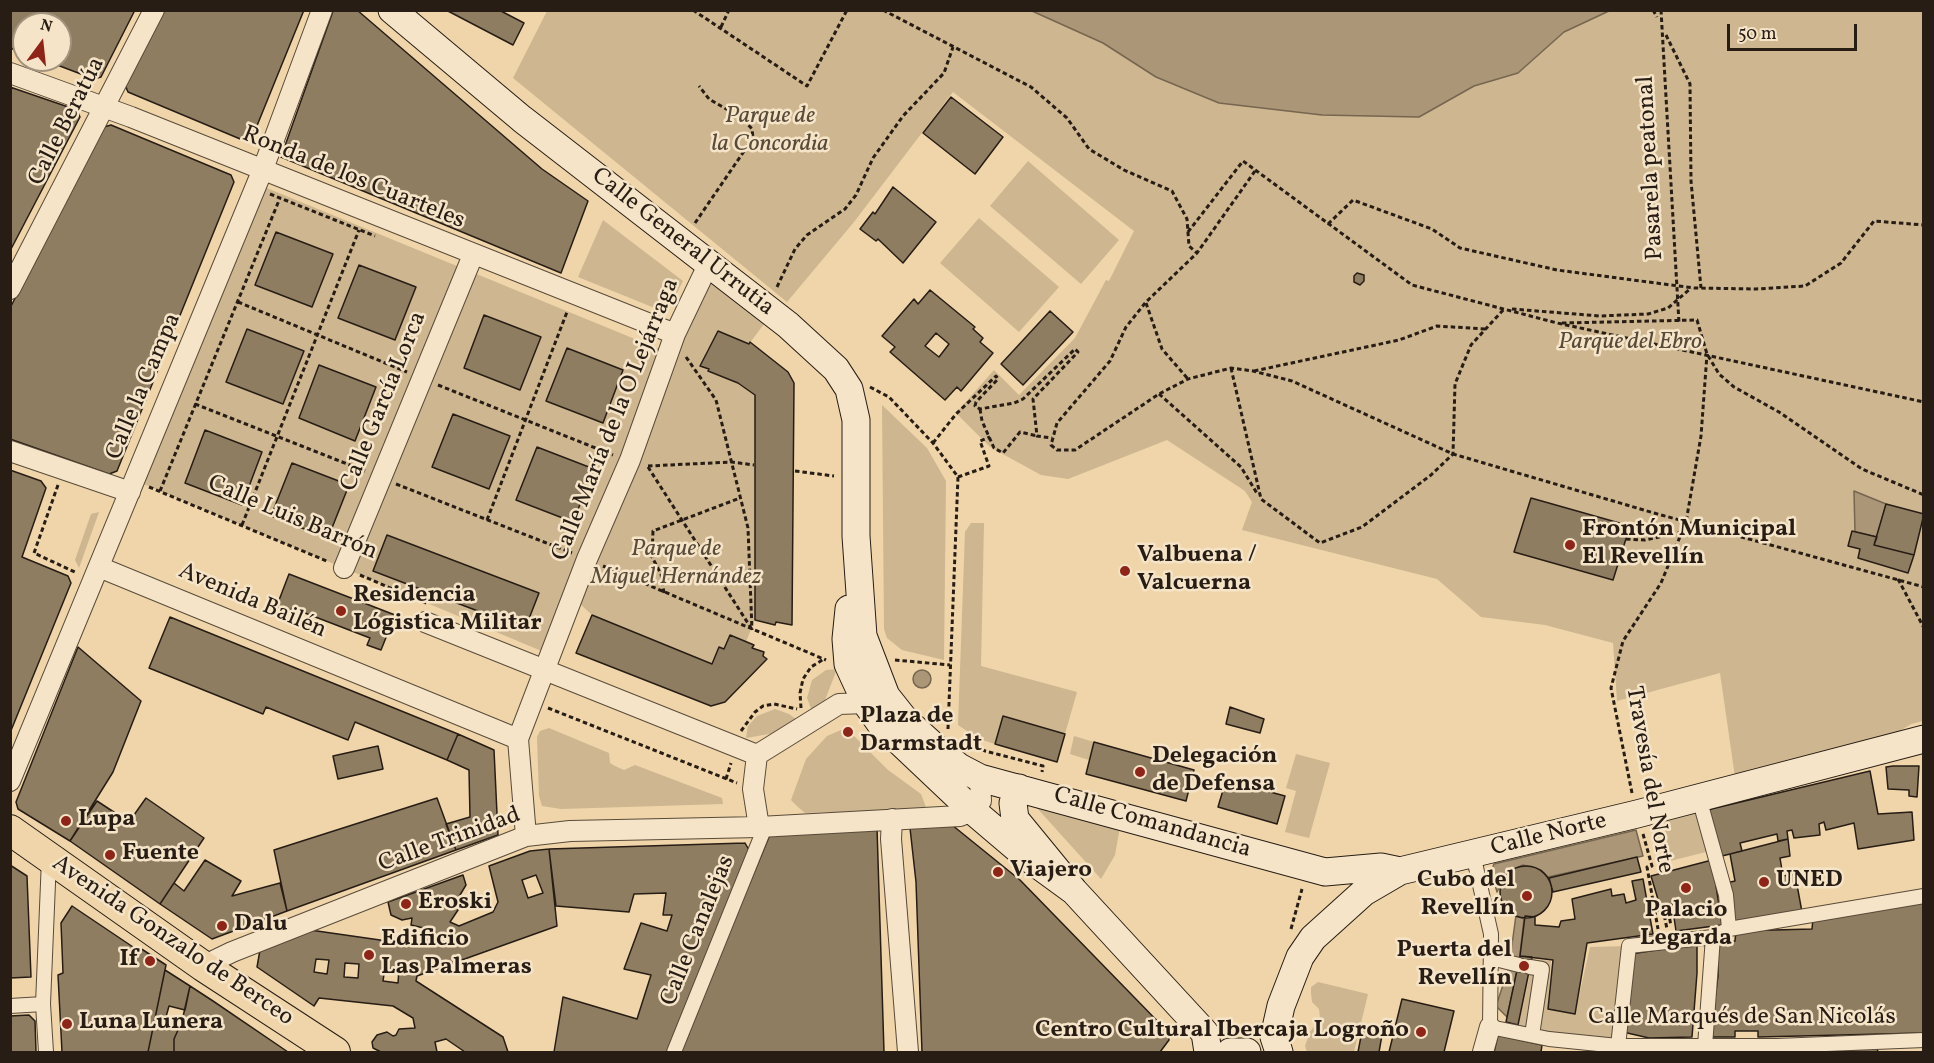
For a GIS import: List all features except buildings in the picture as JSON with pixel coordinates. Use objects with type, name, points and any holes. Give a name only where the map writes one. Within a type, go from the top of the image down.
[{"type":"main road","name":"Calle General Urrutia","points":[[392,10],[522,119],[765,307],[836,369],[849,388],[856,420],[855,536],[846,639],[858,674]]},
{"type":"main road","points":[[858,674],[905,720],[959,767],[980,778]]},
{"type":"main road","points":[[858,674],[888,731],[973,811],[1026,856],[1074,891]]},
{"type":"main road","name":"Calle Norte","points":[[1279,1053],[1274,1037],[1290,978],[1313,938],[1364,892],[1400,871],[1637,814],[1923,739]]},
{"type":"main road","name":"Calle Comandancia","points":[[980,778],[1030,781],[1325,872],[1381,867],[1400,871]]},
{"type":"main road","points":[[1030,781],[1013,803],[1016,819],[1074,891],[1206,1043]]},
{"type":"main road","name":"Avenida Gonzalo de Berceo","points":[[10,830],[203,966],[335,1053]]},
{"type":"main road","points":[[1325,872],[1343,911]]},
{"type":"main road","points":[[1230,1053],[1247,1053]]},
{"type":"street","name":"Calle Beratúa","points":[[10,289],[154,10]]},
{"type":"street","name":"Calle la Campa","points":[[10,782],[263,169],[322,10]]},
{"type":"street","name":"Ronda de los Cuarteles","points":[[10,73],[104,106],[263,169],[473,255],[672,344]]},
{"type":"street","name":"Calle García Lorca","points":[[344,568],[473,255]]},
{"type":"street","name":"Calle María de la O Lejárraga","points":[[526,836],[518,739],[587,559],[639,463],[672,344],[708,265]]},
{"type":"street","points":[[10,451],[64,469],[132,486]]},
{"type":"street","name":"Avenida Bailén","points":[[99,567],[518,739]]},
{"type":"street","points":[[428,614],[546,670],[757,755]]},
{"type":"street","points":[[839,704],[845,688],[858,674]]},
{"type":"street","points":[[757,755],[839,704],[858,674]]},
{"type":"street","points":[[757,755],[753,789],[762,827]]},
{"type":"street","points":[[973,811],[981,801],[980,778]]},
{"type":"street","points":[[1698,798],[1725,895],[1729,929]]},
{"type":"street","name":"Calle Trinidad","points":[[203,966],[232,952],[526,836],[570,831],[762,827],[892,819],[933,819],[973,811]]},
{"type":"street","points":[[892,819],[891,838],[908,1053]]},
{"type":"street","name":"Calle Canalejas","points":[[674,1053],[762,827]]},
{"type":"street","points":[[1473,854],[1491,934],[1490,1027],[1483,1053]]},
{"type":"street","points":[[46,1053],[43,1004],[49,859]]},
{"type":"street","points":[[1618,1046],[1629,945],[1713,937],[1729,929],[1923,896]]},
{"type":"street","points":[[1705,1046],[1713,937]]},
{"type":"street","points":[[1491,958],[1542,969],[1532,1035]]},
{"type":"street","points":[[13,1004],[43,1004]]},
{"type":"street","name":"Calle Marqués de San Nicolás","points":[[1490,1027],[1618,1046],[1777,1049],[1923,1040]]},
{"type":"path","points":[[693,10],[807,86],[848,10]]},
{"type":"path","points":[[721,27],[729,10]]},
{"type":"path","points":[[883,10],[1031,87],[1067,118],[1089,149],[1124,170],[1172,191],[1187,219],[1189,246],[1197,253]]},
{"type":"path","points":[[1653,10],[1657,17]]},
{"type":"path","name":"Pasarela peatonal","points":[[1661,10],[1678,323]]},
{"type":"path","points":[[1666,35],[1690,84],[1691,181],[1701,288]]},
{"type":"path","points":[[765,307],[795,249],[807,235],[845,208],[856,195],[873,158],[903,116],[944,73],[953,46]]},
{"type":"path","points":[[695,223],[753,138],[752,129],[742,118],[709,99],[699,86]]},
{"type":"path","points":[[1188,232],[1243,161],[1412,285],[1557,323],[1923,402]]},
{"type":"path","points":[[1255,171],[1197,253],[1146,302],[1126,327],[1110,361],[1057,423],[1051,445],[1057,450],[1075,450],[1160,394],[1188,379],[1232,368],[1253,371],[1292,381],[1453,454],[1686,522],[1898,578],[1923,587]]},
{"type":"path","points":[[160,491],[288,180]]},
{"type":"path","points":[[1328,224],[1353,200],[1432,229],[1460,248],[1557,270],[1691,288],[1805,286],[1841,263],[1874,220],[1923,225]]},
{"type":"path","points":[[242,525],[359,230]]},
{"type":"path","points":[[1505,308],[1599,315],[1648,314],[1668,308],[1691,288]]},
{"type":"path","points":[[1146,302],[1162,349],[1188,379]]},
{"type":"path","points":[[1160,394],[1241,468],[1261,499],[1320,543],[1362,527],[1431,475],[1453,454],[1455,384],[1471,345],[1505,308]]},
{"type":"path","points":[[487,520],[567,312]]},
{"type":"path","points":[[1557,323],[1579,321],[1678,323],[1691,318],[1697,320],[1707,354],[1719,374],[1734,387],[1779,412],[1862,469],[1923,495]]},
{"type":"path","points":[[1253,371],[1399,340],[1437,326],[1486,329]]},
{"type":"path","points":[[672,344],[689,358],[716,400],[748,528],[752,630]]},
{"type":"path","points":[[933,443],[957,414],[996,376],[998,379],[976,402],[975,406],[980,409],[1014,403],[1023,399],[1075,349],[1078,352],[1034,395],[1037,436]]},
{"type":"path","name":"Travesía del Norte","points":[[1660,942],[1647,867],[1652,866],[1637,814],[1611,688],[1623,641],[1661,583],[1686,522],[1701,436],[1707,354]]},
{"type":"path","points":[[1232,368],[1261,499]]},
{"type":"path","points":[[836,369],[889,397],[933,443],[958,477],[948,732]]},
{"type":"path","points":[[980,409],[982,421],[994,448],[1003,453],[1020,432],[1052,438]]},
{"type":"path","points":[[958,477],[988,466],[980,441],[990,437]]},
{"type":"path","points":[[639,463],[732,462],[754,465]]},
{"type":"path","points":[[639,463],[683,520],[752,630]]},
{"type":"path","points":[[64,469],[34,554],[78,574],[90,589]]},
{"type":"path","points":[[795,471],[854,480]]},
{"type":"path","name":"Calle Luis Barrón","points":[[132,486],[160,491],[344,568],[428,614]]},
{"type":"path","points":[[664,593],[661,574],[652,556],[654,531],[740,498]]},
{"type":"path","points":[[1626,539],[1645,540],[1682,532]]},
{"type":"path","points":[[587,559],[858,674]]},
{"type":"path","points":[[1898,578],[1923,628]]},
{"type":"path","points":[[726,779],[741,731],[755,712],[763,706],[774,704],[802,710],[800,693],[803,680],[811,667],[858,674],[950,665]]},
{"type":"path","points":[[533,702],[753,789]]},
{"type":"path","points":[[957,737],[985,751],[1043,766],[1030,781]]},
{"type":"path","points":[[1655,911],[1663,909],[1667,930],[1672,929],[1667,904]]},
{"type":"green space","name":"Parque del Ebro","points":[[1032,10],[1103,43],[1156,77],[1219,103],[1322,115],[1418,117],[1474,86],[1518,73],[1564,32],[1609,11],[1923,11],[1923,721],[1911,724],[1887,739],[1735,777],[1720,673],[1617,701],[1613,643],[1545,625],[1481,617],[1437,579],[1242,530],[1252,502],[1245,491],[1167,440],[1068,479],[1041,475],[990,447],[956,413],[994,370],[1019,395],[1075,338],[1106,280],[1109,281],[1134,231],[953,92],[854,222],[787,302],[513,78],[547,11]]},
{"type":"green space","points":[[1028,161],[1119,240],[1081,284],[990,206]]},
{"type":"green space","points":[[257,184],[669,353],[551,655],[134,480]]},
{"type":"green space","points":[[979,218],[1059,287],[1019,332],[940,263]]},
{"type":"green space","points":[[603,220],[683,281],[667,313],[578,277]]},
{"type":"green space","name":"Parque de Miguel Hernández","points":[[709,277],[767,320],[749,344],[708,348],[701,365],[709,369],[708,372],[738,383],[755,395],[755,619],[746,642],[730,635],[724,649],[719,647],[712,664],[592,615],[578,602]]},
{"type":"green space","points":[[882,405],[927,448],[946,481],[944,660],[902,650],[887,638],[884,629]]},
{"type":"green space","points":[[99,512],[79,568],[75,560],[91,514]]},
{"type":"green space","points":[[971,523],[984,523],[981,666],[1077,692],[1065,734],[1003,716],[995,744],[979,739],[958,725],[965,532]]},
{"type":"green space","points":[[837,669],[825,700],[812,711],[807,698],[812,680],[826,670]]},
{"type":"green space","points":[[775,709],[797,720],[775,733],[746,738],[748,726],[757,716]]},
{"type":"green space","points":[[549,728],[609,753],[610,763],[624,770],[635,765],[722,798],[723,804],[561,809],[542,806],[539,796],[537,737],[540,731]]},
{"type":"green space","points":[[841,730],[852,734],[888,770],[921,794],[927,810],[805,813],[798,807],[791,800],[806,759],[827,736]]},
{"type":"green space","points":[[1074,736],[1094,742],[1089,760],[1070,754]]},
{"type":"green space","points":[[1296,754],[1330,763],[1309,838],[1285,832],[1296,791],[1286,788]]},
{"type":"green space","points":[[1038,803],[1121,821],[1115,855],[1101,879],[1037,808]]},
{"type":"green space","points":[[1695,808],[1710,851],[1670,861],[1663,816]]},
{"type":"green space","points":[[1629,946],[1617,1052],[1575,1049],[1516,1038],[1533,959],[1551,961],[1548,1009],[1575,1014],[1590,947]]},
{"type":"green space","points":[[1318,982],[1368,994],[1354,1052],[1307,1052],[1305,1046],[1310,1032],[1320,1018],[1319,1009],[1312,1002],[1311,993],[1311,987]]},
{"type":"shaded area","points":[[1032,11],[1609,11],[1564,32],[1518,73],[1474,86],[1419,117],[1322,115],[1219,103],[1156,77],[1103,43]]},
{"type":"shaded area","points":[[1854,491],[1886,504],[1877,537],[1855,532]]},
{"type":"shaded area","points":[[918,670],[926,670],[931,675],[929,686],[918,688],[913,683],[913,675]]},
{"type":"shaded area","points":[[1636,830],[1643,856],[1548,877],[1541,870],[1523,865],[1508,872],[1497,892],[1491,871],[1494,864]]},
{"type":"shaded area","points":[[1516,915],[1524,919],[1519,962],[1507,1017],[1496,1006],[1509,967]]},
{"type":"place","name":"Frontón Municipal El Revellín","points":[[1570,545]]},
{"type":"place","name":"Valbuena / Valcuerna","points":[[1125,571]]},
{"type":"place","name":"Residencia Lógistica Militar","points":[[341,611]]},
{"type":"place","name":"Plaza de Darmstadt","points":[[848,732]]},
{"type":"place","name":"Delegación de Defensa","points":[[1140,772]]},
{"type":"place","name":"Lupa","points":[[66,821]]},
{"type":"place","name":"Fuente","points":[[110,855]]},
{"type":"place","name":"Viajero","points":[[998,872]]},
{"type":"place","name":"UNED","points":[[1764,882]]},
{"type":"place","name":"Palacio Legarda","points":[[1686,888]]},
{"type":"place","name":"Cubo del Revellín","points":[[1527,896]]},
{"type":"place","name":"Eroski","points":[[406,904]]},
{"type":"place","name":"Dalu","points":[[222,926]]},
{"type":"place","name":"Edificio Las Palmeras","points":[[369,955]]},
{"type":"place","name":"If","points":[[150,961]]},
{"type":"place","name":"Puerta del Revellín","points":[[1524,966]]},
{"type":"place","name":"Luna Lunera","points":[[67,1024]]},
{"type":"place","name":"Centro Cultural Ibercaja Logroño","points":[[1421,1032]]},
{"type":"park label","name":"Parque de la Concordia","points":[[770,132]]}]
